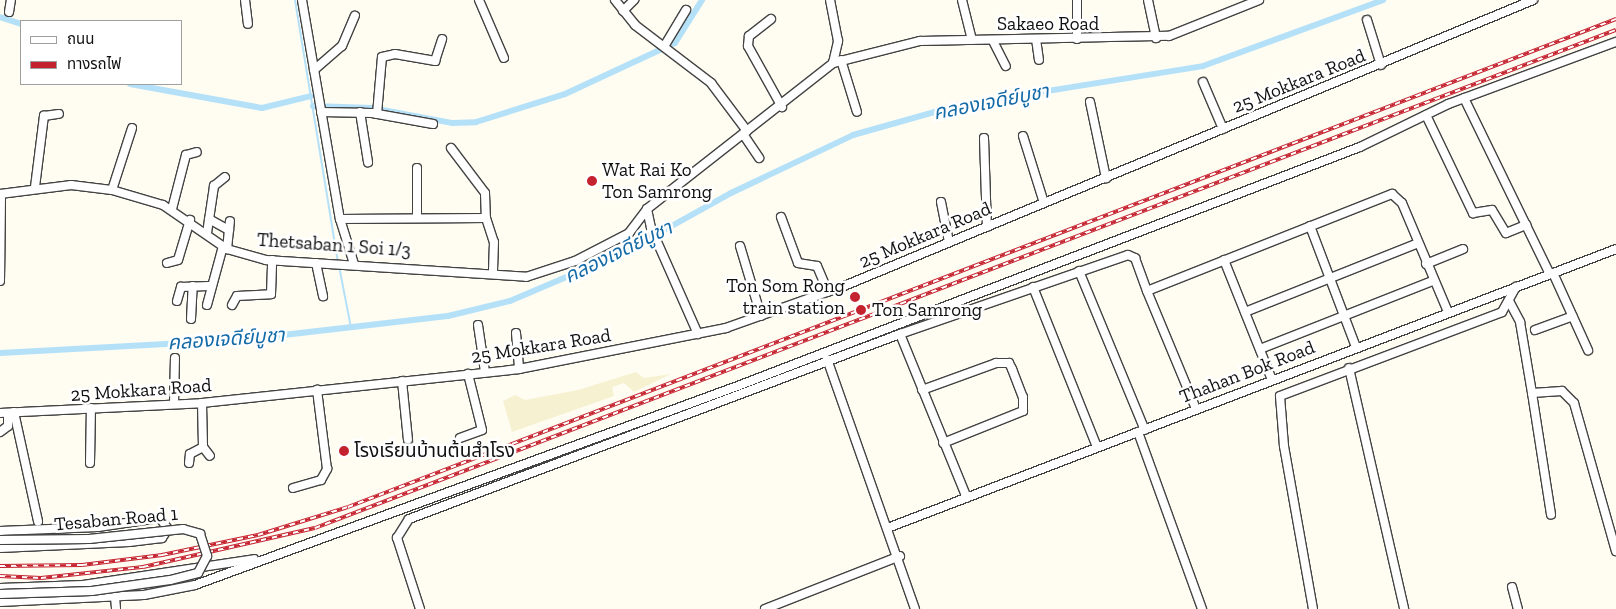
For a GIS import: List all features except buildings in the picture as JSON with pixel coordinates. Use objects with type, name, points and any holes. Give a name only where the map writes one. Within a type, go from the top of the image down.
[{"type":"street","points":[[9,12],[11,0]]},
{"type":"street","points":[[246,0],[248,24]]},
{"type":"street","points":[[302,0],[340,219],[351,264]]},
{"type":"street","points":[[479,0],[504,58]]},
{"type":"street","points":[[615,0],[624,11],[711,83],[745,132],[759,158]]},
{"type":"street","points":[[624,11],[634,0]]},
{"type":"street","points":[[830,0],[838,40],[837,62],[857,112]]},
{"type":"street","points":[[962,0],[972,40]]},
{"type":"street","points":[[1076,39],[1077,0]]},
{"type":"street","points":[[1148,0],[1156,38]]},
{"type":"street","name":"Sakaeo Road","points":[[837,62],[907,42],[1156,38],[1186,33],[1259,0]]},
{"type":"street","name":"25 Mokkara Road","points":[[7,413],[202,403],[402,380],[519,369],[698,334],[761,316],[828,292],[1381,65],[1533,0]]},
{"type":"street","points":[[668,47],[686,10]]},
{"type":"street","points":[[314,70],[342,46],[355,16]]},
{"type":"street","points":[[771,19],[749,36],[748,46],[782,107]]},
{"type":"street","points":[[1367,20],[1381,65]]},
{"type":"street","points":[[378,111],[382,57],[395,54],[435,62],[442,39]]},
{"type":"street","points":[[1036,39],[1038,60]]},
{"type":"street","points":[[993,41],[1006,66]]},
{"type":"street","points":[[0,602],[115,597],[182,588],[283,553],[825,351],[1351,150],[1464,98],[1616,42]]},
{"type":"street","points":[[698,334],[650,228],[647,209],[745,132],[782,107],[837,62]]},
{"type":"street","points":[[1203,82],[1223,129]]},
{"type":"street","points":[[1464,98],[1573,316],[1588,350]]},
{"type":"street","points":[[1090,102],[1106,178]]},
{"type":"street","points":[[320,109],[360,112],[378,111],[433,124]]},
{"type":"street","points":[[360,112],[368,162]]},
{"type":"street","points":[[35,187],[44,116],[59,114]]},
{"type":"street","points":[[1426,115],[1473,213],[1492,210],[1506,233],[1526,225]]},
{"type":"street","points":[[112,190],[132,128]]},
{"type":"street","points":[[1023,136],[1044,203]]},
{"type":"street","points":[[984,138],[987,227]]},
{"type":"street","points":[[451,148],[485,193],[486,218],[494,242],[493,274]]},
{"type":"street","points":[[172,209],[186,155],[196,152]]},
{"type":"street","points":[[417,218],[418,168]]},
{"type":"street","points":[[207,233],[214,186],[225,178]]},
{"type":"street","name":"Thetsaban 1 Soi 1/3","points":[[0,194],[35,187],[71,185],[112,190],[172,209],[190,220],[225,248],[272,260],[526,277],[552,270],[610,243],[641,222],[647,209]]},
{"type":"street","points":[[0,194],[0,281]]},
{"type":"street","points":[[1147,291],[1392,194],[1402,203],[1433,281],[1448,312]]},
{"type":"street","points":[[941,202],[950,242]]},
{"type":"street","points":[[781,217],[798,263],[817,266],[828,292]]},
{"type":"street","points":[[340,219],[486,218]]},
{"type":"street","points":[[207,305],[209,286],[225,248],[230,225],[209,219]]},
{"type":"street","points":[[167,263],[178,260],[190,220]]},
{"type":"street","points":[[1310,226],[1356,348]]},
{"type":"street","points":[[1245,312],[1418,243]]},
{"type":"street","points":[[740,246],[761,316]]},
{"type":"street","points":[[1426,264],[1462,248]]},
{"type":"street","name":"Thahan Bok Road","points":[[890,527],[1616,248]]},
{"type":"street","points":[[420,609],[396,538],[409,519],[900,334],[1079,271],[1132,256],[1196,409]]},
{"type":"street","points":[[232,305],[237,296],[271,294],[272,260]]},
{"type":"street","points":[[1224,260],[1272,380]]},
{"type":"street","points":[[316,263],[323,296]]},
{"type":"street","points":[[1079,271],[1141,431],[1202,609]]},
{"type":"street","points":[[1260,349],[1433,281]]},
{"type":"street","points":[[191,319],[193,286]]},
{"type":"street","points":[[177,301],[180,287],[209,286]]},
{"type":"street","points":[[1033,287],[1097,448]]},
{"type":"street","points":[[1313,609],[1278,403],[1287,391],[1502,312],[1516,287]]},
{"type":"street","points":[[1509,301],[1520,322],[1551,515]]},
{"type":"street","points":[[1535,330],[1573,316]]},
{"type":"street","points":[[478,325],[485,372]]},
{"type":"street","points":[[516,334],[519,369]]},
{"type":"street","points":[[900,334],[967,498]]},
{"type":"street","points":[[825,351],[890,527],[915,609]]},
{"type":"street","points":[[174,404],[175,358]]},
{"type":"street","points":[[922,390],[996,363],[1009,363],[1012,369],[1023,397],[1023,411],[943,443]]},
{"type":"street","points":[[1349,368],[1404,609]]},
{"type":"street","points":[[460,438],[482,430],[468,374]]},
{"type":"street","points":[[402,380],[408,440]]},
{"type":"street","points":[[293,488],[322,480],[327,469],[317,390]]},
{"type":"street","points":[[1532,394],[1556,390],[1570,395],[1616,551]]},
{"type":"street","points":[[202,403],[203,447],[210,456]]},
{"type":"street","points":[[90,463],[91,408]]},
{"type":"street","points":[[0,432],[8,426],[7,413]]},
{"type":"street","points":[[7,413],[38,521]]},
{"type":"street","points":[[189,463],[190,454],[203,447]]},
{"type":"street","points":[[0,531],[98,527],[160,518],[168,529],[162,538],[129,542],[0,548]]},
{"type":"street","name":"Tesaban Road 1","points":[[0,540],[89,539],[183,529],[200,534],[207,556],[198,573],[170,580],[92,591],[0,594]]},
{"type":"street","points":[[0,588],[151,577],[283,553]]},
{"type":"street","points":[[766,609],[900,556]]},
{"type":"street","points":[[1512,587],[1518,609]]},
{"type":"street","points":[[115,597],[116,609]]},
{"type":"shaded area","points":[[636,372],[644,378],[671,374],[634,392],[624,383],[612,387],[614,396],[512,432],[503,401],[515,395],[525,400],[578,390]]},
{"type":"waterway","points":[[295,0],[338,262]]},
{"type":"waterway","points":[[313,106],[372,108],[452,123],[476,122],[565,94],[675,43],[702,0]]},
{"type":"waterway","name":"คลองเจดีย์บูชา","points":[[0,353],[240,340],[448,316],[510,301],[625,252],[731,193],[853,135],[960,105],[1203,66],[1383,0]]},
{"type":"waterway","points":[[0,17],[20,24]]},
{"type":"waterway","points":[[136,85],[262,108],[311,96]]},
{"type":"waterway","points":[[339,266],[351,328]]},
{"type":"railway","points":[[0,566],[82,565],[162,555],[258,535],[348,507],[1616,19]]},
{"type":"railway","points":[[0,576],[41,578],[143,567],[315,528],[1616,30]]},
{"type":"place","name":"Wat Rai Ko Ton Samrong","points":[[592,181]]},
{"type":"place","name":"Ton Som Rong train station","points":[[855,297]]},
{"type":"place","name":"Ton Samrong","points":[[861,310]]},
{"type":"place","name":"โรงเรียนบ้านต้นสำโรง","points":[[344,451]]}]
